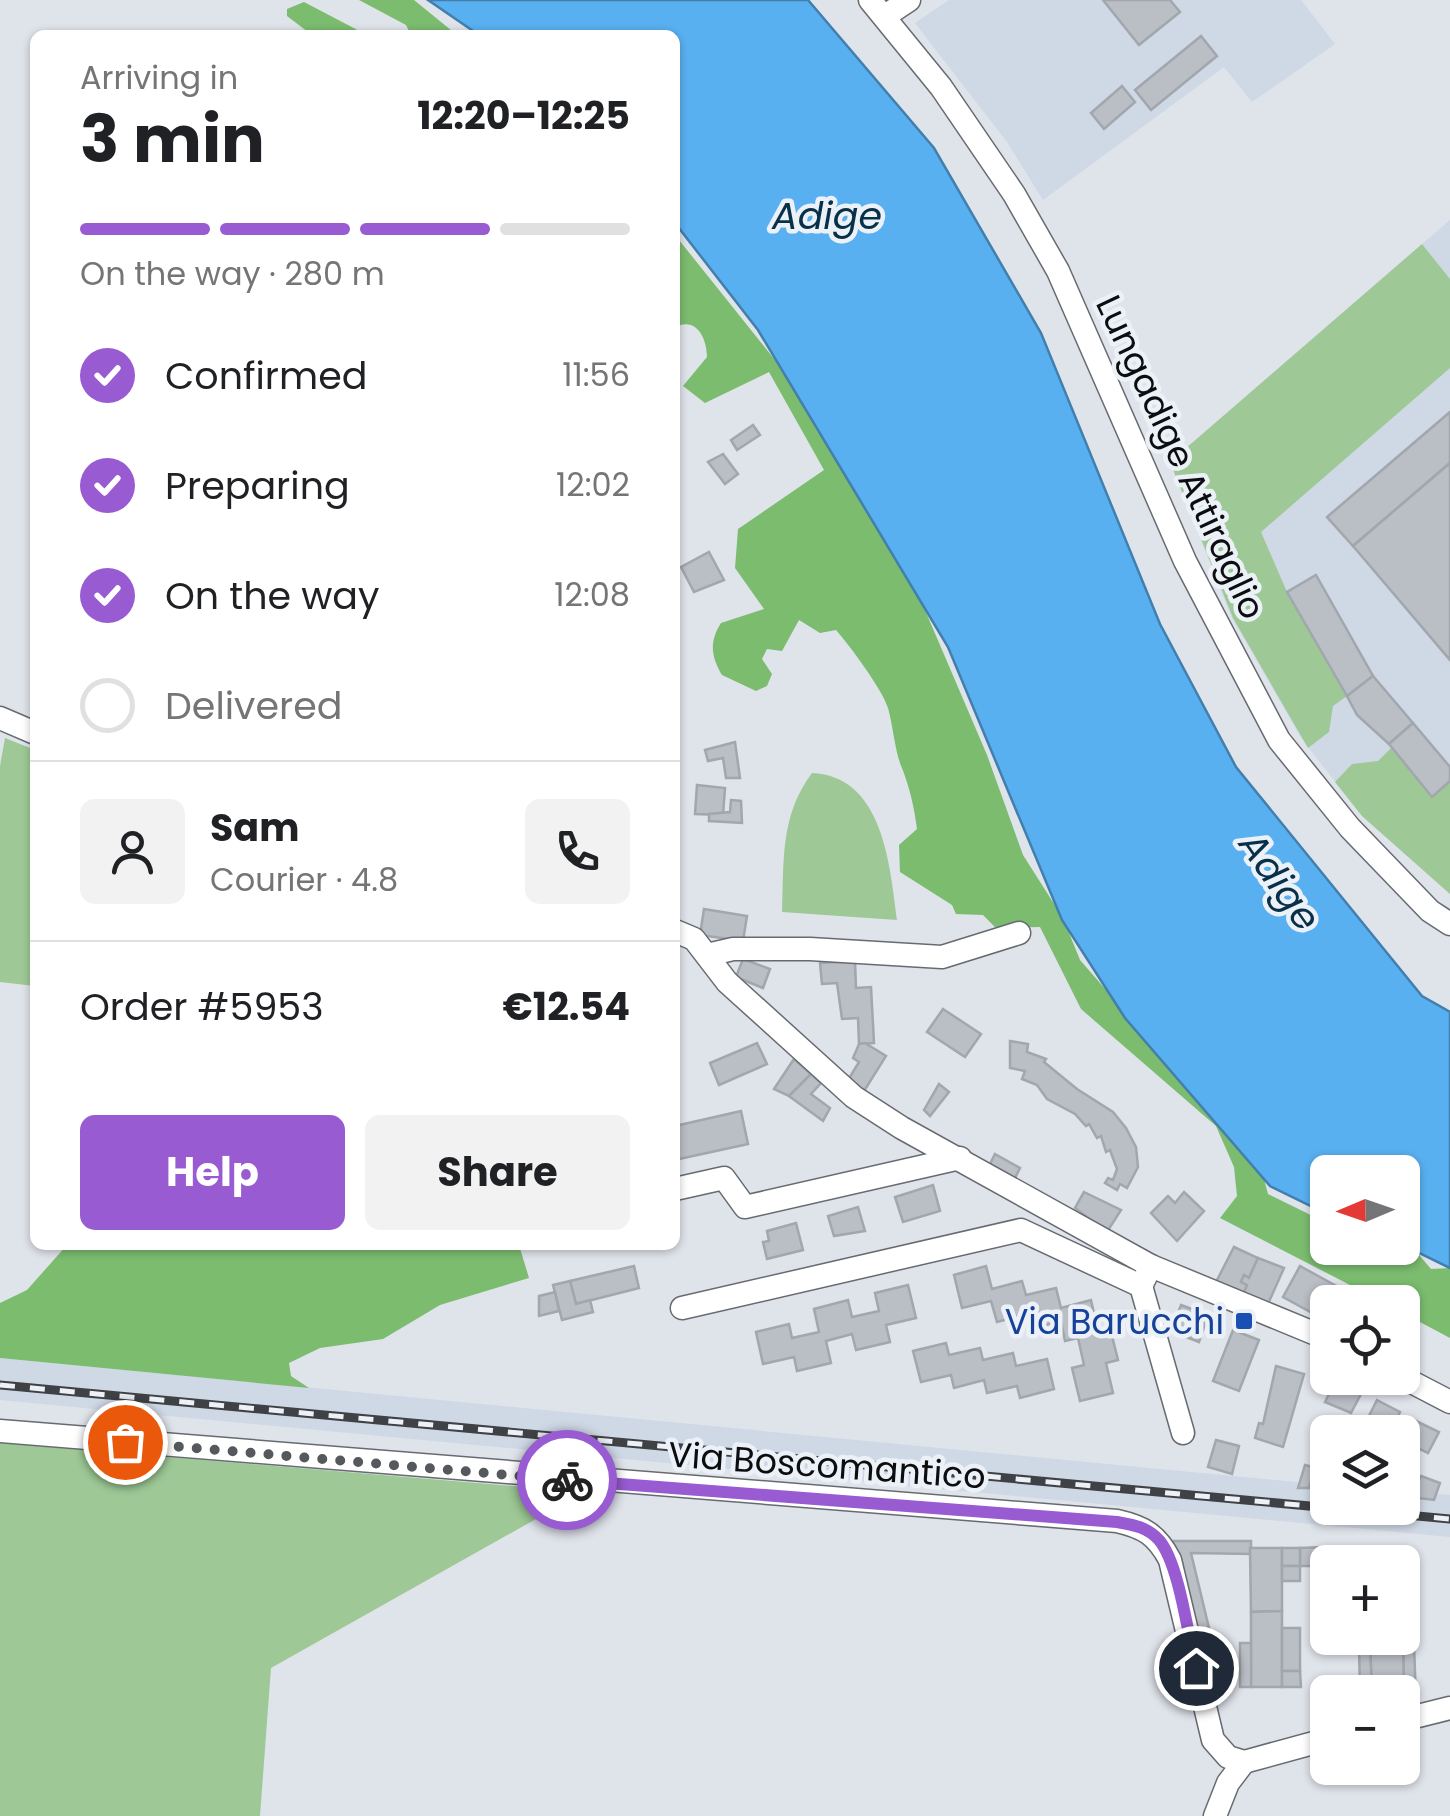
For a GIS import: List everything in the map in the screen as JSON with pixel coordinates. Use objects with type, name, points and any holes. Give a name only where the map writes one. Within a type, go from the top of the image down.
[{"type":"street","points":[[877,8],[909,0]]},
{"type":"street","name":"Lungadige Attiraglio","points":[[877,8],[1014,194],[1058,271],[1185,560],[1278,740],[1350,828],[1430,911],[1450,924]]},
{"type":"street","points":[[0,718],[30,731]]},
{"type":"street","points":[[680,933],[694,939],[727,982],[854,1097],[960,1158],[1146,1276],[1183,1434]]},
{"type":"street","points":[[707,955],[734,949],[810,949],[942,957],[1019,933]]},
{"type":"street","points":[[680,1188],[724,1178],[746,1208],[960,1158]]},
{"type":"street","points":[[682,1308],[1021,1230],[1310,1333]]},
{"type":"street","points":[[1420,1386],[1450,1402]]},
{"type":"street","name":"Via Boscomantico","points":[[0,1432],[1143,1527],[1161,1542],[1170,1560],[1213,1740],[1228,1757],[1244,1762]]},
{"type":"street","points":[[1420,1716],[1450,1708]]},
{"type":"street","points":[[1213,1814],[1244,1762],[1310,1744]]},
{"type":"shaded area","points":[[949,0],[1301,0],[1335,44],[1252,102],[1224,67],[1043,200],[1007,142],[915,23]]},
{"type":"shaded area","points":[[1450,220],[1450,894],[1362,816],[1301,738],[1232,618],[1170,462]]},
{"type":"shaded area","points":[[0,1358],[1310,1483],[1310,1524],[0,1400]]},
{"type":"shaded area","points":[[1420,1492],[1450,1495],[1450,1537],[1323,1525],[1420,1525]]},
{"type":"green space","points":[[359,0],[414,0],[451,30],[408,30]]},
{"type":"green space","points":[[304,2],[357,30],[305,30],[287,16],[287,9]]},
{"type":"green space","points":[[680,241],[787,375],[916,589],[987,755],[1023,855],[1063,918],[1080,960],[1261,1168],[1268,1194],[1310,1215],[1310,1264],[1220,1218],[1237,1196],[1234,1167],[1216,1126],[1081,1009],[1040,927],[996,928],[983,915],[956,914],[952,905],[900,872],[899,845],[917,829],[888,708],[873,679],[836,630],[820,633],[799,620],[782,651],[767,649],[762,659],[772,674],[767,686],[756,691],[722,675],[713,649],[721,623],[764,609],[735,568],[738,529],[824,470],[769,372],[705,403],[683,386],[707,357],[703,337],[689,325],[680,325]]},
{"type":"green space","points":[[1422,244],[1450,279],[1450,368],[1261,532],[1287,592],[1347,696],[1333,706],[1329,732],[1308,748],[1233,618],[1170,462]]},
{"type":"green space","points":[[5,738],[30,748],[30,985],[0,982],[0,766]]},
{"type":"green space","points":[[1391,748],[1432,796],[1450,781],[1450,894],[1362,816],[1335,782],[1352,764],[1378,761]]},
{"type":"green space","points":[[812,773],[836,778],[854,789],[868,806],[886,850],[897,920],[782,912],[789,822]]},
{"type":"green space","points":[[63,1250],[521,1250],[529,1278],[440,1305],[383,1339],[320,1348],[289,1363],[291,1376],[309,1388],[0,1358],[0,1303],[27,1290]]},
{"type":"green space","points":[[1420,1256],[1431,1269],[1450,1268],[1450,1338],[1420,1322],[1420,1285],[1350,1285],[1311,1265],[1420,1265]]},
{"type":"green space","points":[[0,1443],[584,1492],[271,1668],[260,1816],[0,1816]]},
{"type":"water","name":"Adige","points":[[428,0],[808,0],[934,148],[1041,333],[1160,624],[1236,767],[1422,996],[1450,1012],[1450,1268],[1420,1253],[1420,1155],[1310,1155],[1310,1206],[1270,1186],[1125,1018],[1062,920],[948,647],[758,330],[680,229],[680,30],[472,30]]},
{"type":"building","points":[[1103,0],[1170,0],[1180,12],[1139,45]]},
{"type":"building","points":[[1201,36],[1217,56],[1151,110],[1135,90]]},
{"type":"building","points":[[1122,86],[1135,102],[1104,129],[1091,113]]},
{"type":"building","points":[[1450,412],[1450,463],[1353,546],[1327,517]]},
{"type":"building","points":[[753,425],[760,435],[737,450],[731,440]]},
{"type":"building","points":[[723,454],[738,474],[725,484],[708,462]]},
{"type":"building","points":[[1450,463],[1450,660],[1353,546]]},
{"type":"building","points":[[709,552],[724,580],[694,592],[681,567]]},
{"type":"building","points":[[1316,575],[1373,676],[1347,696],[1287,592]]},
{"type":"building","points":[[1373,676],[1413,723],[1389,744],[1357,715],[1347,696]]},
{"type":"building","points":[[1413,723],[1450,767],[1450,781],[1432,797],[1389,744]]},
{"type":"building","points":[[735,742],[740,778],[726,778],[723,758],[708,761],[705,750]]},
{"type":"building","points":[[697,785],[725,788],[723,815],[695,814]]},
{"type":"building","points":[[731,800],[741,801],[742,823],[709,821],[709,814],[730,812]]},
{"type":"building","points":[[704,909],[747,916],[743,941],[700,935]]},
{"type":"building","points":[[743,959],[770,969],[763,988],[736,977]]},
{"type":"building","points":[[855,961],[856,988],[871,987],[874,1043],[859,1044],[858,1018],[842,1019],[837,983],[822,984],[820,963]]},
{"type":"building","points":[[943,1009],[981,1034],[965,1057],[927,1032]]},
{"type":"building","points":[[1010,1041],[1028,1044],[1027,1052],[1046,1059],[1044,1062],[1077,1089],[1113,1112],[1126,1128],[1136,1147],[1138,1167],[1127,1188],[1120,1184],[1117,1190],[1105,1183],[1108,1178],[1113,1180],[1117,1169],[1101,1136],[1097,1138],[1089,1124],[1086,1126],[1075,1114],[1047,1099],[1037,1085],[1022,1079],[1025,1071],[1010,1068]]},
{"type":"building","points":[[757,1043],[767,1064],[719,1085],[710,1063]]},
{"type":"building","points":[[865,1043],[886,1056],[861,1096],[845,1085],[859,1062],[853,1058],[859,1044]]},
{"type":"building","points":[[794,1059],[811,1074],[789,1096],[774,1089]]},
{"type":"building","points":[[811,1074],[821,1083],[811,1094],[830,1108],[823,1121],[789,1096]]},
{"type":"building","points":[[939,1084],[949,1092],[930,1116],[924,1110]]},
{"type":"building","points":[[741,1111],[748,1144],[680,1159],[680,1125]]},
{"type":"building","points":[[995,1154],[1020,1168],[1014,1180],[989,1166]]},
{"type":"building","points":[[933,1185],[940,1211],[903,1222],[895,1197]]},
{"type":"building","points":[[1084,1192],[1121,1210],[1107,1232],[1075,1208]]},
{"type":"building","points":[[1184,1192],[1204,1211],[1177,1241],[1151,1213],[1168,1196],[1175,1203]]},
{"type":"building","points":[[858,1207],[865,1231],[834,1236],[828,1216]]},
{"type":"building","points":[[796,1223],[803,1250],[767,1259],[763,1242],[769,1241],[767,1231]]},
{"type":"building","points":[[1234,1247],[1258,1258],[1249,1278],[1244,1275],[1241,1282],[1247,1285],[1243,1295],[1215,1284]]},
{"type":"building","points":[[1258,1258],[1284,1268],[1268,1304],[1243,1295],[1247,1285],[1241,1282],[1244,1275],[1249,1278]]},
{"type":"building","points":[[634,1266],[639,1288],[576,1304],[570,1281]]},
{"type":"building","points":[[986,1266],[992,1289],[1022,1281],[1026,1295],[1056,1288],[1061,1308],[1091,1300],[1098,1331],[1110,1328],[1118,1360],[1106,1363],[1113,1393],[1080,1401],[1072,1368],[1084,1365],[1078,1338],[1065,1341],[1061,1321],[1031,1329],[1027,1314],[997,1322],[991,1301],[962,1308],[954,1275]]},
{"type":"building","points":[[1300,1266],[1335,1285],[1310,1285],[1310,1312],[1283,1297]]},
{"type":"building","points":[[570,1281],[576,1304],[590,1300],[593,1312],[562,1320],[553,1285]]},
{"type":"building","points":[[908,1285],[916,1318],[886,1325],[890,1342],[856,1350],[852,1334],[826,1341],[831,1363],[797,1371],[794,1357],[763,1364],[756,1332],[789,1324],[792,1338],[819,1332],[814,1309],[848,1300],[852,1317],[879,1311],[875,1293]]},
{"type":"building","points":[[555,1292],[559,1311],[539,1316],[539,1296]]},
{"type":"building","points":[[1181,1305],[1208,1315],[1199,1342],[1171,1331]]},
{"type":"building","points":[[1233,1330],[1259,1340],[1239,1391],[1213,1381]]},
{"type":"building","points":[[946,1343],[949,1355],[980,1348],[983,1360],[1013,1353],[1016,1366],[1047,1359],[1054,1389],[1020,1398],[1017,1386],[987,1393],[984,1380],[954,1388],[951,1375],[921,1382],[913,1351]]},
{"type":"building","points":[[1276,1366],[1304,1374],[1283,1447],[1255,1438],[1259,1423],[1263,1424]]},
{"type":"building","points":[[1328,1395],[1360,1395],[1351,1413],[1325,1402]]},
{"type":"building","points":[[1377,1400],[1400,1412],[1398,1415],[1370,1415]]},
{"type":"building","points":[[1420,1423],[1439,1432],[1428,1453],[1420,1449]]},
{"type":"building","points":[[1216,1440],[1239,1446],[1232,1474],[1208,1467]]},
{"type":"building","points":[[1305,1465],[1310,1466],[1309,1488],[1298,1488]]},
{"type":"building","points":[[1420,1478],[1440,1483],[1434,1500],[1420,1498]]},
{"type":"building","points":[[1173,1541],[1251,1541],[1251,1554],[1191,1553],[1209,1628],[1194,1631]]},
{"type":"building","points":[[1250,1548],[1282,1548],[1282,1611],[1251,1612]]},
{"type":"building","points":[[1282,1548],[1300,1548],[1300,1566],[1282,1566]]},
{"type":"building","points":[[1300,1548],[1310,1548],[1310,1566],[1300,1566]]},
{"type":"building","points":[[1282,1566],[1300,1566],[1300,1581],[1282,1581]]},
{"type":"building","points":[[1282,1611],[1282,1687],[1251,1687],[1251,1612]]},
{"type":"building","points":[[1282,1628],[1300,1628],[1300,1671],[1282,1671]]},
{"type":"building","points":[[1240,1643],[1251,1643],[1251,1687],[1240,1687]]},
{"type":"building","points":[[1359,1655],[1370,1655],[1371,1675],[1360,1675]]},
{"type":"building","points":[[1370,1655],[1403,1655],[1404,1675],[1371,1675]]},
{"type":"building","points":[[1403,1655],[1414,1655],[1415,1675],[1404,1675]]},
{"type":"building","points":[[1282,1671],[1300,1671],[1301,1687],[1282,1687]]},
{"type":"railway","points":[[0,1385],[1450,1519]]},
{"type":"way so far","points":[[125,1442],[567,1480]]},
{"type":"place","name":"Via Barucchi","points":[[1244,1321]]},
{"type":"route","points":[[567,1480],[1143,1527],[1161,1542],[1170,1560],[1196,1668]]}]
